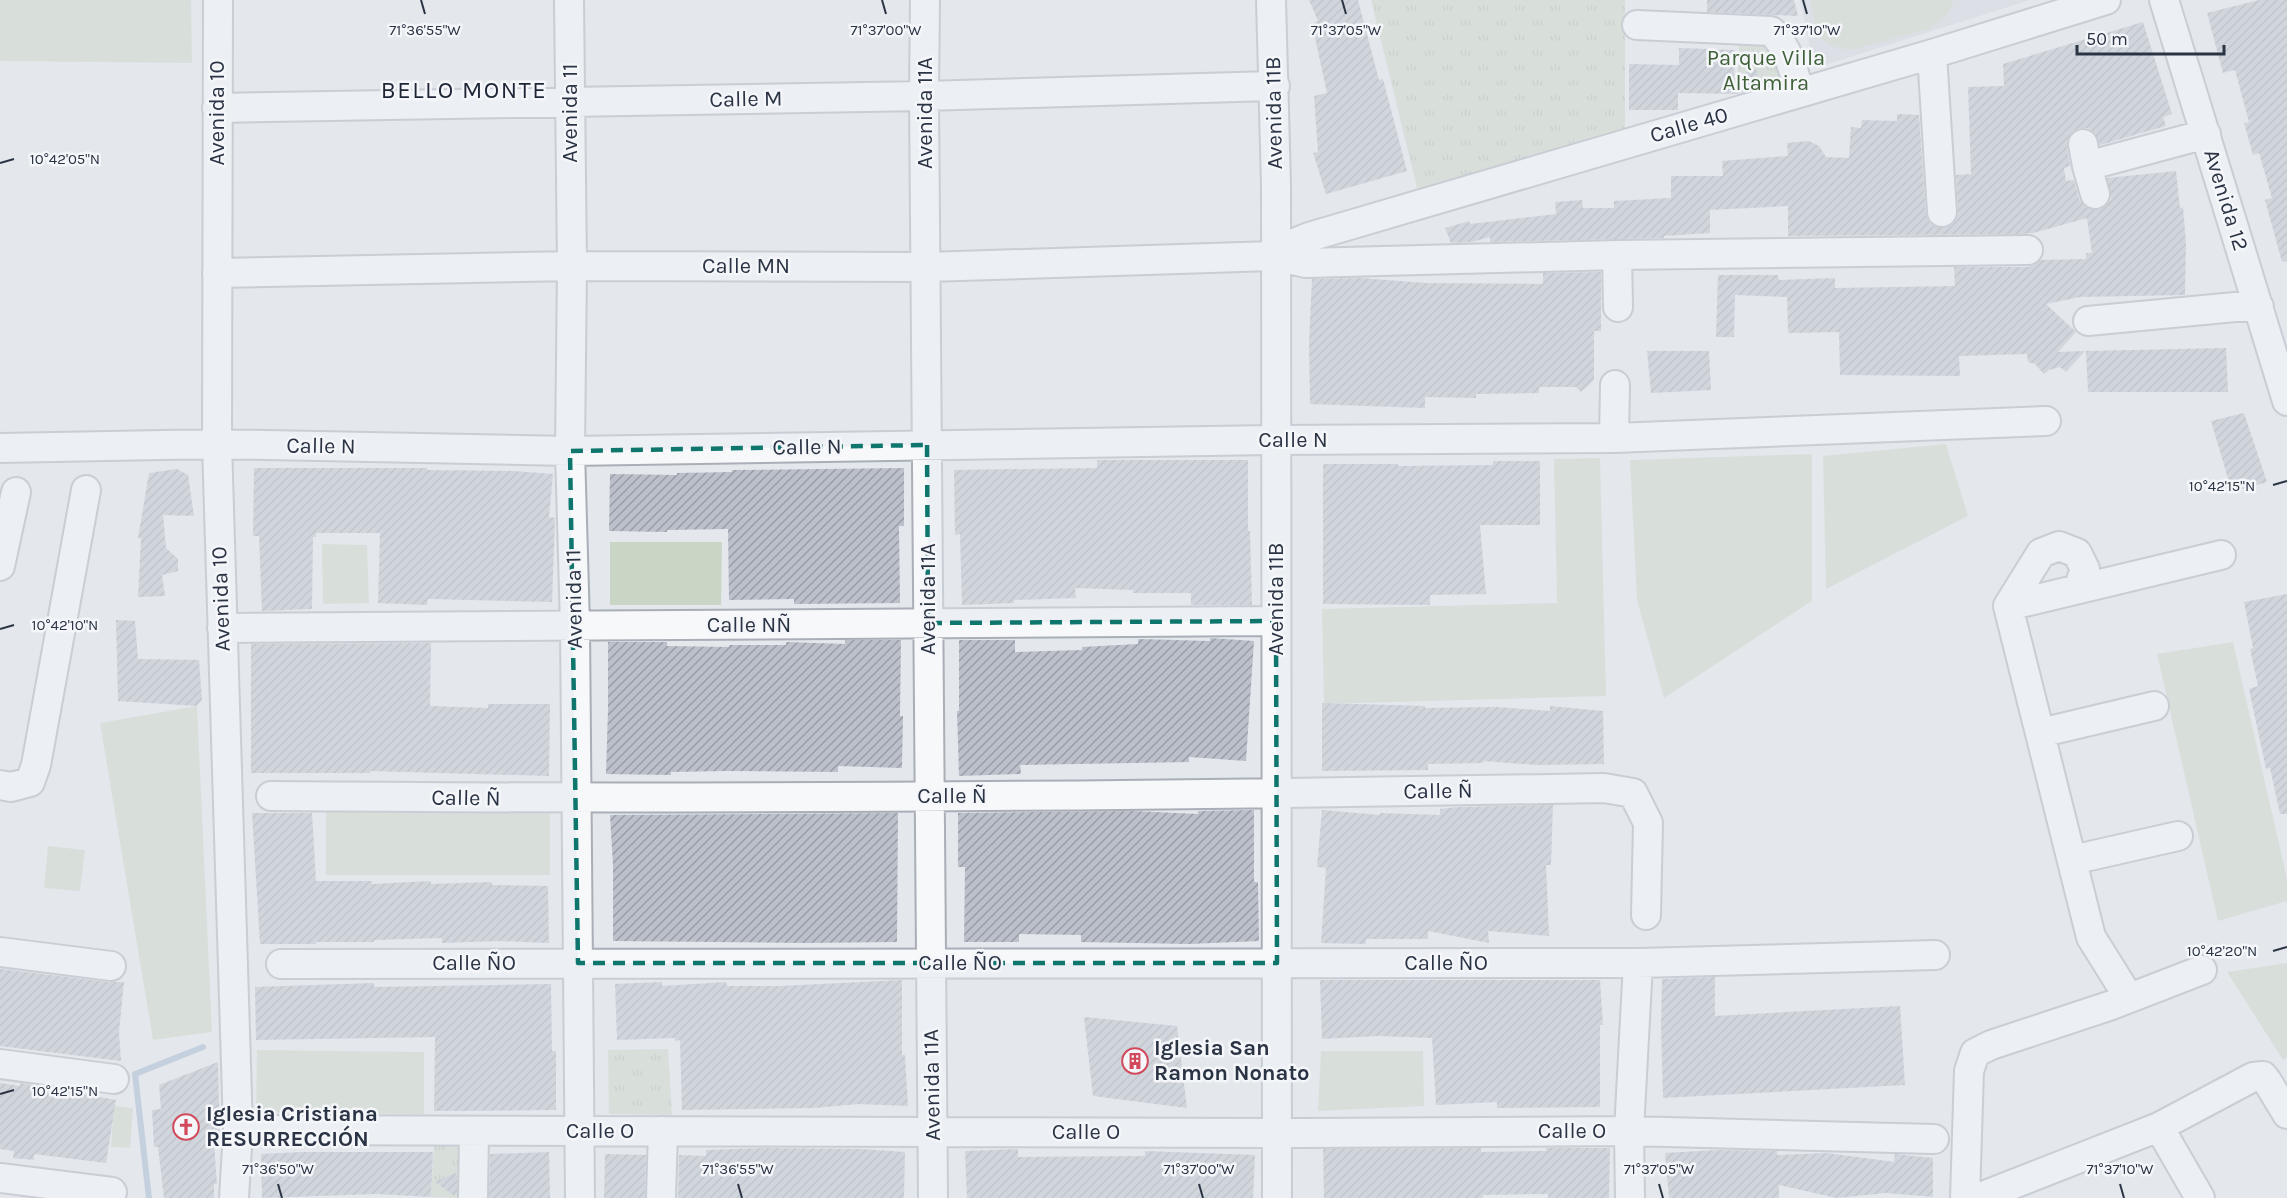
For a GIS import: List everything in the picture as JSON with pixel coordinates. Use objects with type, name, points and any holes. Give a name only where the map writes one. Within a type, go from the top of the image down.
[{"type":"street","name":"Avenida 10","points":[[218,0],[217,444],[238,1130],[234,1198]]},
{"type":"street","name":"Avenida 11","points":[[569,0],[572,266],[570,451],[575,626],[580,1198]]},
{"type":"street","name":"Avenida 11A","points":[[925,0],[933,1198]]},
{"type":"street","name":"Avenida 11B","points":[[1271,0],[1275,86],[1277,1198]]},
{"type":"street","name":"Calle 40","points":[[1275,256],[1290,245],[1309,237],[1932,54],[2106,0]]},
{"type":"street","name":"Avenida 12","points":[[2164,0],[2287,401]]},
{"type":"street","points":[[1637,26],[1772,31],[1781,40],[1788,54],[1799,92]]},
{"type":"street","points":[[1932,54],[1942,212]]},
{"type":"street","name":"Calle M","points":[[217,108],[924,96],[1275,86]]},
{"type":"street","points":[[2095,194],[2085,155],[2206,134]]},
{"type":"street","points":[[1275,256],[1306,263],[1617,255],[2028,250]]},
{"type":"street","points":[[1617,255],[1617,307]]},
{"type":"street","name":"Calle MN","points":[[217,273],[572,266],[927,267],[1275,256]]},
{"type":"street","points":[[2088,321],[2205,309],[2259,307]]},
{"type":"street","points":[[1614,438],[1615,385]]},
{"type":"street","name":"Calle N","points":[[0,448],[217,444],[570,451],[1276,440],[1614,438],[2046,421]]},
{"type":"street","points":[[0,785],[11,787],[30,782],[36,765],[86,490]]},
{"type":"street","points":[[0,566],[16,492]]},
{"type":"street","points":[[2078,589],[2085,569],[2077,553],[2059,546],[2041,553],[2008,606],[2091,937],[2129,998]]},
{"type":"street","points":[[2008,606],[2221,555]]},
{"type":"street","name":"Calle NÑ","points":[[222,628],[1276,621]]},
{"type":"street","points":[[2040,733],[2154,706]]},
{"type":"street","name":"Calle Ñ","points":[[271,796],[576,798],[1276,794],[1604,788],[1633,793],[1647,823],[1646,915]]},
{"type":"street","points":[[2072,860],[2178,836]]},
{"type":"street","points":[[0,952],[111,966]]},
{"type":"street","name":"Calle ÑO","points":[[280,964],[1638,963],[1935,955]]},
{"type":"street","points":[[1630,1198],[1629,1131],[1638,963]]},
{"type":"street","points":[[1965,1198],[1969,1071],[1975,1053],[1991,1045],[2129,998],[2202,970]]},
{"type":"street","points":[[0,1064],[114,1079]]},
{"type":"street","points":[[1978,1198],[2159,1127],[2253,1077],[2263,1076],[2287,1114]]},
{"type":"street","points":[[2159,1127],[2200,1198]]},
{"type":"street","name":"Calle O","points":[[238,1130],[1629,1131],[1934,1139]]},
{"type":"street","points":[[473,1198],[474,1131]]},
{"type":"street","points":[[661,1198],[663,1131]]},
{"type":"street","points":[[0,1178],[112,1192]]},
{"type":"highlighted area","points":[[927,445],[928,623],[1276,621],[1277,963],[578,963],[570,451]]},
{"type":"shaded area","points":[[1800,0],[2030,0],[1815,68]]},
{"type":"green space","points":[[0,0],[191,0],[192,63],[0,61]]},
{"type":"green space","points":[[1371,0],[1625,0],[1625,134],[1418,192]]},
{"type":"green space","points":[[1810,0],[1953,0],[1953,2],[1947,15],[1930,29],[1850,50],[1831,46],[1822,39],[1816,29]]},
{"type":"green space","name":"Parque Villa Altamira","points":[[1739,39],[1785,39],[1801,89],[1737,109]]},
{"type":"green space","points":[[1946,444],[1968,516],[1826,589],[1823,456]]},
{"type":"green space","points":[[1812,454],[1812,601],[1664,698],[1637,600],[1630,460]]},
{"type":"green space","points":[[1600,458],[1606,696],[1324,704],[1322,609],[1557,603],[1554,459]]},
{"type":"green space","points":[[610,542],[722,542],[721,605],[610,605]]},
{"type":"green space","points":[[322,544],[367,545],[369,603],[323,604]]},
{"type":"green space","points":[[2233,642],[2287,879],[2287,901],[2218,921],[2157,654]]},
{"type":"green space","points":[[197,706],[212,1032],[153,1040],[100,723]]},
{"type":"green space","points":[[326,810],[550,810],[550,875],[326,875]]},
{"type":"green space","points":[[48,846],[85,850],[80,891],[44,888]]},
{"type":"green space","points":[[2287,963],[2287,1057],[2283,1060],[2227,972]]},
{"type":"green space","points":[[668,1049],[672,1115],[609,1114],[608,1050]]},
{"type":"green space","points":[[257,1050],[424,1052],[424,1114],[256,1113]]},
{"type":"green space","points":[[1321,1051],[1423,1051],[1424,1106],[1318,1111]]},
{"type":"green space","points":[[114,1106],[133,1108],[130,1148],[111,1147]]},
{"type":"green space","points":[[434,1145],[469,1147],[469,1198],[431,1197]]},
{"type":"building","points":[[1309,0],[1358,0],[1379,80],[1383,79],[1407,171],[1326,194],[1313,153],[1318,152],[1314,96],[1327,93],[1312,24],[1318,21]]},
{"type":"building","points":[[1707,0],[1794,0],[1798,16],[1707,12]]},
{"type":"building","points":[[2259,0],[2287,0],[2287,261],[2282,262],[2265,200],[2272,198],[2259,153],[2253,155],[2244,123],[2249,122],[2235,70],[2223,73],[2207,13]]},
{"type":"building","points":[[2143,22],[2172,114],[2163,117],[2166,126],[2100,145],[2095,133],[2088,128],[2073,131],[2068,138],[2070,166],[2064,168],[2066,181],[2074,180],[2079,199],[2084,206],[2092,210],[2099,210],[2111,199],[2107,178],[2176,171],[2180,208],[2183,207],[2186,244],[2185,295],[2080,297],[2046,304],[2076,332],[2058,352],[2085,351],[2066,372],[2060,367],[2044,374],[2035,364],[2028,362],[2027,354],[1959,356],[1960,376],[1840,375],[1839,332],[1788,333],[1787,297],[1735,295],[1734,337],[1716,337],[1718,275],[1778,275],[1779,280],[1835,278],[1835,288],[1955,286],[1954,267],[2028,267],[2040,260],[2086,259],[2086,253],[2092,253],[2087,218],[2022,234],[1788,236],[1788,206],[1710,210],[1710,233],[1664,236],[1664,238],[1490,242],[1490,237],[1472,242],[1451,243],[1445,228],[1469,221],[1470,224],[1556,214],[1555,202],[1582,200],[1583,208],[1614,208],[1614,201],[1671,198],[1671,176],[1723,176],[1722,161],[1788,156],[1787,143],[1809,141],[1819,146],[1826,157],[1849,158],[1851,127],[1861,128],[1862,120],[1897,121],[1897,114],[1919,115],[1926,214],[1929,222],[1934,226],[1944,228],[1952,225],[1957,219],[1956,175],[1971,174],[1968,87],[2004,86],[2003,64]]},
{"type":"building","points":[[1679,48],[1735,50],[1734,78],[1756,68],[1760,85],[1738,94],[1678,93],[1678,110],[1629,110],[1629,64],[1679,65]]},
{"type":"building","points":[[1601,272],[1601,331],[1594,331],[1594,380],[1581,392],[1576,387],[1539,387],[1539,393],[1476,394],[1476,398],[1425,397],[1425,408],[1310,404],[1309,343],[1312,279],[1360,278],[1426,283],[1543,284],[1543,273]]},
{"type":"building","points":[[2226,348],[2228,392],[2088,392],[2086,351]]},
{"type":"building","points":[[1647,351],[1709,351],[1711,390],[1651,393]]},
{"type":"building","points":[[2244,413],[2267,482],[2232,492],[2211,421]]},
{"type":"building","points":[[1097,460],[1248,460],[1248,531],[1250,531],[1252,605],[1191,605],[1191,593],[1133,593],[1133,590],[1075,588],[1076,598],[1014,600],[1014,603],[962,605],[960,534],[955,535],[954,470],[1097,468]]},
{"type":"building","points":[[1493,461],[1540,461],[1540,525],[1480,525],[1486,594],[1430,595],[1430,605],[1323,604],[1323,464],[1493,465]]},
{"type":"building","points":[[254,468],[427,468],[427,470],[553,474],[549,517],[555,518],[552,602],[428,599],[427,605],[378,603],[380,533],[316,533],[316,537],[313,537],[312,609],[262,611],[259,536],[253,536]]},
{"type":"building","points":[[904,468],[904,526],[899,526],[900,603],[794,604],[794,599],[729,600],[728,529],[667,530],[667,532],[609,531],[610,474],[677,475],[677,473],[732,472],[732,470]]},
{"type":"building","points":[[177,469],[188,475],[194,516],[163,515],[166,548],[178,559],[178,571],[162,575],[165,596],[138,597],[141,538],[138,538],[149,473]]},
{"type":"building","points":[[2287,594],[2287,814],[2280,814],[2270,768],[2266,769],[2249,689],[2258,686],[2250,649],[2253,648],[2244,602]]},
{"type":"building","points":[[116,620],[135,621],[138,659],[199,660],[202,700],[197,706],[118,701]]},
{"type":"building","points":[[1210,638],[1254,641],[1246,761],[1189,757],[1189,762],[1020,765],[1021,774],[959,776],[957,711],[959,711],[959,640],[1015,640],[1015,652],[1082,650],[1082,647],[1138,644],[1138,639],[1210,641]]},
{"type":"building","points":[[845,640],[901,640],[902,768],[838,766],[838,772],[725,771],[671,772],[671,775],[606,774],[608,642],[667,642],[667,646],[729,647],[729,645],[786,645],[786,642],[845,644]]},
{"type":"building","points":[[431,643],[430,706],[488,708],[488,704],[550,704],[549,776],[370,771],[370,773],[251,773],[251,644]]},
{"type":"building","points":[[1322,703],[1425,706],[1425,708],[1497,707],[1550,711],[1550,706],[1603,711],[1604,764],[1537,765],[1483,761],[1483,763],[1428,764],[1428,770],[1322,771]]},
{"type":"building","points":[[1553,805],[1551,865],[1546,865],[1549,936],[1488,931],[1489,943],[1428,931],[1428,939],[1366,939],[1366,944],[1321,943],[1326,868],[1317,867],[1322,810],[1380,815],[1380,813],[1440,815],[1440,809],[1458,807]]},
{"type":"building","points":[[1254,810],[1254,882],[1258,882],[1259,941],[1189,944],[1081,942],[1081,935],[1019,934],[1019,942],[964,942],[965,867],[958,867],[958,813],[1134,811],[1198,814],[1198,811]]},
{"type":"building","points":[[252,813],[312,813],[316,881],[372,881],[372,884],[431,881],[431,884],[492,882],[492,885],[548,886],[549,943],[499,941],[442,943],[442,938],[374,940],[374,942],[316,942],[316,944],[260,944]]},
{"type":"building","points":[[898,813],[897,942],[613,941],[610,815]]},
{"type":"building","points":[[0,969],[124,982],[119,1032],[121,1061],[0,1046]]},
{"type":"building","points":[[1715,977],[1715,1016],[1900,1006],[1905,1085],[1663,1098],[1662,979]]},
{"type":"building","points":[[902,980],[902,1055],[905,1055],[908,1106],[859,1104],[814,1108],[682,1110],[680,1040],[675,1041],[675,1038],[617,1040],[615,984],[662,982],[662,986],[726,982],[727,986],[780,986]]},
{"type":"building","points":[[1320,980],[1600,980],[1603,1025],[1600,1025],[1600,1107],[1497,1108],[1497,1102],[1436,1105],[1432,1038],[1378,1036],[1322,1039]]},
{"type":"building","points":[[374,983],[374,987],[551,984],[552,1051],[556,1051],[556,1110],[434,1111],[435,1037],[256,1040],[255,987]]},
{"type":"building","name":"Iglesia San Ramon Nonato","points":[[1084,1017],[1177,1026],[1187,1108],[1093,1096]]},
{"type":"building","points":[[218,1062],[220,1143],[214,1144],[217,1184],[214,1184],[214,1198],[164,1198],[158,1147],[154,1147],[152,1110],[161,1109],[159,1085]]},
{"type":"building","points":[[0,1083],[20,1086],[20,1083],[116,1100],[106,1163],[34,1154],[34,1160],[13,1158],[14,1151],[0,1149]]},
{"type":"building","points":[[762,1148],[905,1152],[904,1198],[678,1198],[679,1155],[706,1156],[706,1150]]},
{"type":"building","points":[[1481,1148],[1481,1152],[1546,1151],[1546,1148],[1610,1148],[1609,1198],[1548,1198],[1548,1194],[1483,1195],[1483,1198],[1324,1198],[1323,1149]]},
{"type":"building","points":[[1018,1149],[1018,1157],[1145,1156],[1145,1151],[1255,1155],[1253,1198],[967,1198],[965,1151]]},
{"type":"building","points":[[1717,1150],[1777,1151],[1777,1155],[1827,1153],[1894,1162],[1895,1154],[1933,1158],[1933,1197],[1886,1193],[1836,1198],[1779,1185],[1779,1198],[1669,1198],[1665,1153]]},
{"type":"building","points":[[433,1152],[431,1197],[377,1194],[262,1198],[261,1154]]},
{"type":"building","points":[[549,1152],[550,1198],[489,1198],[490,1154]]},
{"type":"building","points":[[605,1154],[646,1155],[645,1198],[604,1198]]},
{"type":"building","points":[[455,1173],[457,1193],[453,1195],[435,1182]]},
{"type":"waterway","points":[[149,1198],[135,1074],[203,1047]]},
{"type":"place","name":"Iglesia San Ramon Nonato","points":[[1135,1061]]},
{"type":"place","name":"Iglesia Cristiana RESURRECCIÓN","points":[[186,1127]]},
{"type":"district","name":"BELLO MONTE","points":[[464,90]]}]
